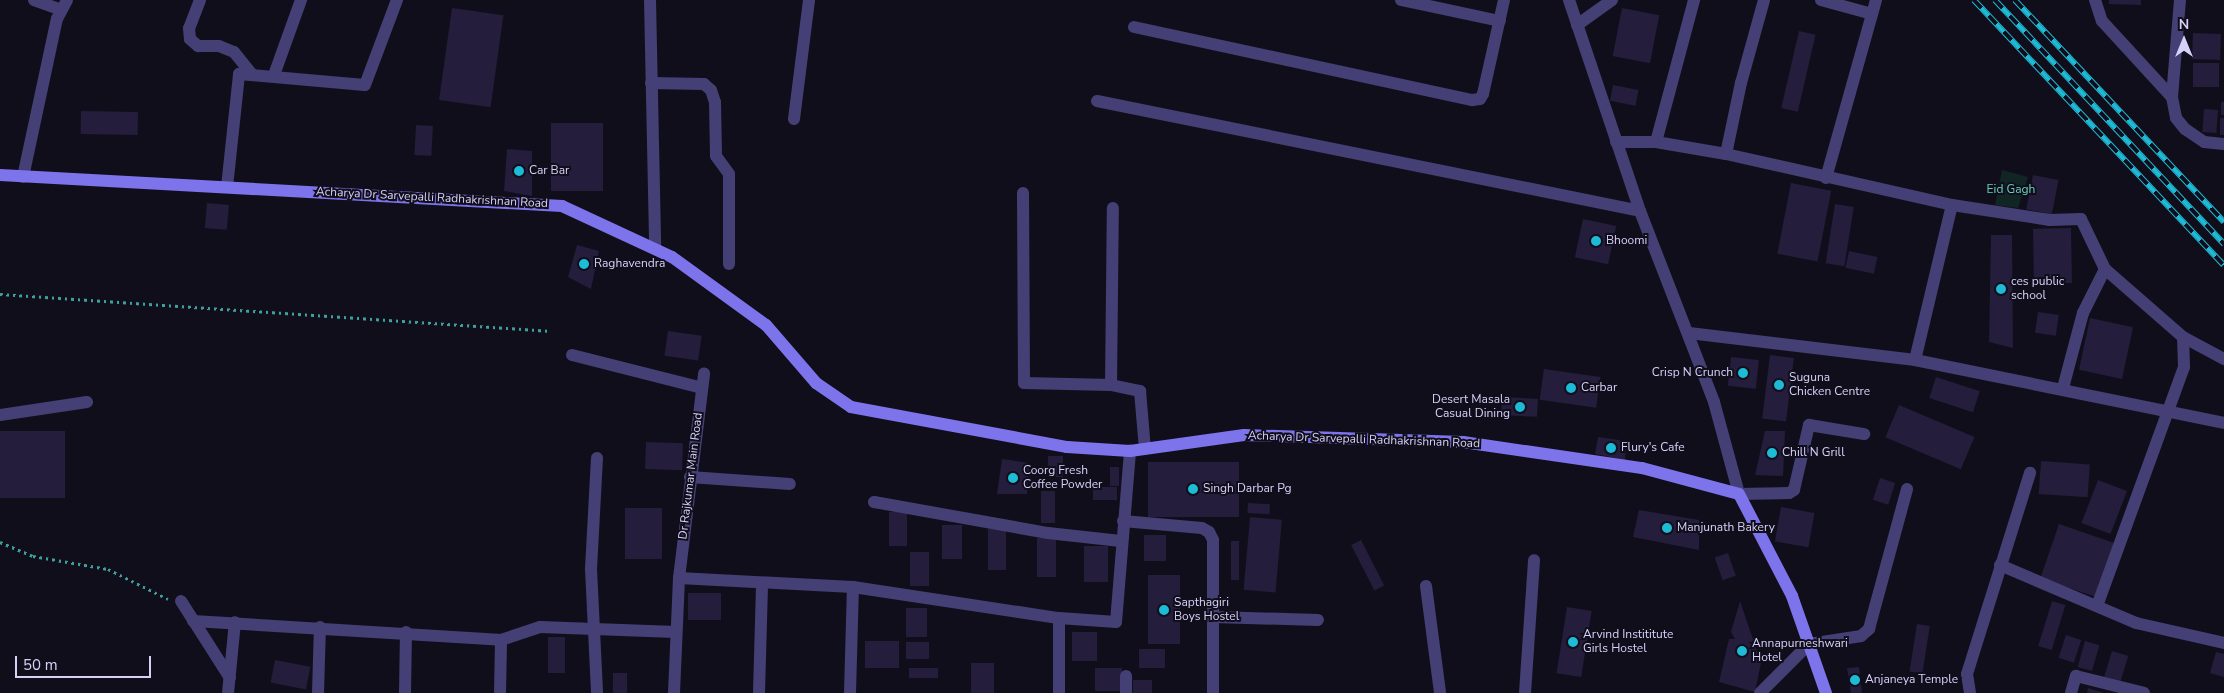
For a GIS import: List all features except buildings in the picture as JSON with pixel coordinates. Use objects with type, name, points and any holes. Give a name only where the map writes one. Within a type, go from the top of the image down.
[{"type":"street","points":[[23,177],[64,5],[34,0]]},
{"type":"street","points":[[200,0],[189,28],[190,39],[198,46],[219,46],[234,52],[252,74]]},
{"type":"street","points":[[274,75],[301,0]]},
{"type":"street","points":[[226,187],[239,74],[274,75],[365,85],[397,0]]},
{"type":"street","points":[[650,0],[655,248]]},
{"type":"street","points":[[794,119],[809,0]]},
{"type":"street","points":[[1401,0],[1500,21]]},
{"type":"street","points":[[1134,27],[1472,100],[1480,99],[1484,94],[1504,0]]},
{"type":"street","points":[[1569,0],[1640,211],[1689,333],[1714,402],[1739,494],[1792,596],[1826,693]]},
{"type":"street","points":[[1577,25],[1612,0]]},
{"type":"street","points":[[1656,142],[1694,0]]},
{"type":"street","points":[[1726,154],[1741,83],[1764,0]]},
{"type":"street","points":[[1821,0],[1872,14]]},
{"type":"street","points":[[1826,178],[1876,0]]},
{"type":"street","points":[[2095,0],[2102,21],[2172,97]]},
{"type":"street","points":[[2180,0],[2172,97],[2176,118],[2193,137],[2224,144]]},
{"type":"street","points":[[652,83],[704,84],[711,90],[715,102],[716,156],[729,174],[729,264]]},
{"type":"street","points":[[1097,101],[1640,211]]},
{"type":"street","points":[[1616,142],[1656,142],[1726,154],[1952,205],[2050,220],[2081,219],[2105,269],[2183,337],[2224,359]]},
{"type":"street","name":"Acharya Dr Sarvepalli Radhakrishnan Road","points":[[0,176],[562,206],[655,248],[766,325],[816,383],[851,407],[1068,447],[1130,452],[1244,435],[1463,442],[1642,468],[1739,494]]},
{"type":"street","points":[[1023,193],[1024,383],[1111,385],[1140,391],[1146,449]]},
{"type":"street","points":[[1915,360],[1952,205]]},
{"type":"street","points":[[1111,385],[1114,208]]},
{"type":"street","points":[[2063,388],[2083,313],[2105,269]]},
{"type":"street","points":[[1689,333],[1915,360],[2170,409],[2224,423]]},
{"type":"street","points":[[2097,606],[2184,367],[2183,337]]},
{"type":"street","points":[[572,355],[702,388]]},
{"type":"street","name":"Dr Rajkumar Main Road","points":[[674,693],[679,578],[704,374]]},
{"type":"street","points":[[0,415],[87,402]]},
{"type":"street","points":[[1739,494],[1789,493],[1794,490],[1809,425],[1864,434]]},
{"type":"street","points":[[679,578],[853,587],[1059,618],[1116,622],[1130,452]]},
{"type":"street","points":[[596,458],[591,569],[598,693]]},
{"type":"street","points":[[1970,693],[1967,674],[2030,473]]},
{"type":"street","points":[[690,477],[790,484]]},
{"type":"street","points":[[1760,693],[1809,644],[1855,637],[1869,628],[1908,489]]},
{"type":"street","points":[[874,502],[1048,533],[1122,541]]},
{"type":"street","points":[[1123,521],[1202,528],[1209,532],[1213,540],[1213,693]]},
{"type":"street","points":[[1525,693],[1534,560]]},
{"type":"street","points":[[2000,565],[2136,623],[2224,643]]},
{"type":"street","points":[[759,693],[762,583]]},
{"type":"street","points":[[1426,586],[1440,693]]},
{"type":"street","points":[[850,693],[853,587]]},
{"type":"street","points":[[180,601],[230,678]]},
{"type":"street","points":[[1213,617],[1318,620]]},
{"type":"street","points":[[1059,618],[1059,693]]},
{"type":"street","points":[[193,621],[406,632],[501,640],[540,627],[594,627],[676,632]]},
{"type":"street","points":[[228,693],[235,622]]},
{"type":"street","points":[[318,693],[320,627]]},
{"type":"street","points":[[405,693],[406,632]]},
{"type":"street","points":[[500,693],[501,640]]},
{"type":"street","points":[[1126,676],[1126,693]]},
{"type":"street","points":[[2071,693],[2076,676],[2144,693]]},
{"type":"path","points":[[0,294],[551,331]]},
{"type":"path","points":[[0,542],[33,556],[108,569],[170,600],[180,601]]},
{"type":"green space","name":"Eid Gagh","points":[[2002,170],[2028,177],[2018,208],[1995,205]]},
{"type":"railway","points":[[1974,0],[2224,265]]},
{"type":"railway","points":[[1995,0],[2224,244]]},
{"type":"railway","points":[[2015,0],[2224,222]]},
{"type":"place","name":"Car Bar","points":[[519,171]]},
{"type":"place","name":"Bhoomi","points":[[1596,241]]},
{"type":"place","name":"Raghavendra","points":[[584,264]]},
{"type":"place","name":"ces public school","points":[[2001,289]]},
{"type":"place","name":"Crisp N Crunch","points":[[1743,373]]},
{"type":"place","name":"Suguna Chicken Centre","points":[[1779,385]]},
{"type":"place","name":"Carbar","points":[[1571,388]]},
{"type":"place","name":"Desert Masala Casual Dining","points":[[1520,407]]},
{"type":"place","name":"Flury's Cafe","points":[[1611,448]]},
{"type":"place","name":"Chill N Grill","points":[[1772,453]]},
{"type":"place","name":"Coorg Fresh Coffee Powder","points":[[1013,478]]},
{"type":"place","name":"Singh Darbar Pg","points":[[1193,489]]},
{"type":"place","name":"Manjunath Bakery","points":[[1667,528]]},
{"type":"place","name":"Sapthagiri Boys Hostel","points":[[1164,610]]},
{"type":"place","name":"Arvind Instititute Girls Hostel","points":[[1573,642]]},
{"type":"place","name":"Annapurneshwari Hotel","points":[[1742,651]]},
{"type":"place","name":"Anjaneya Temple","points":[[1855,680]]}]
